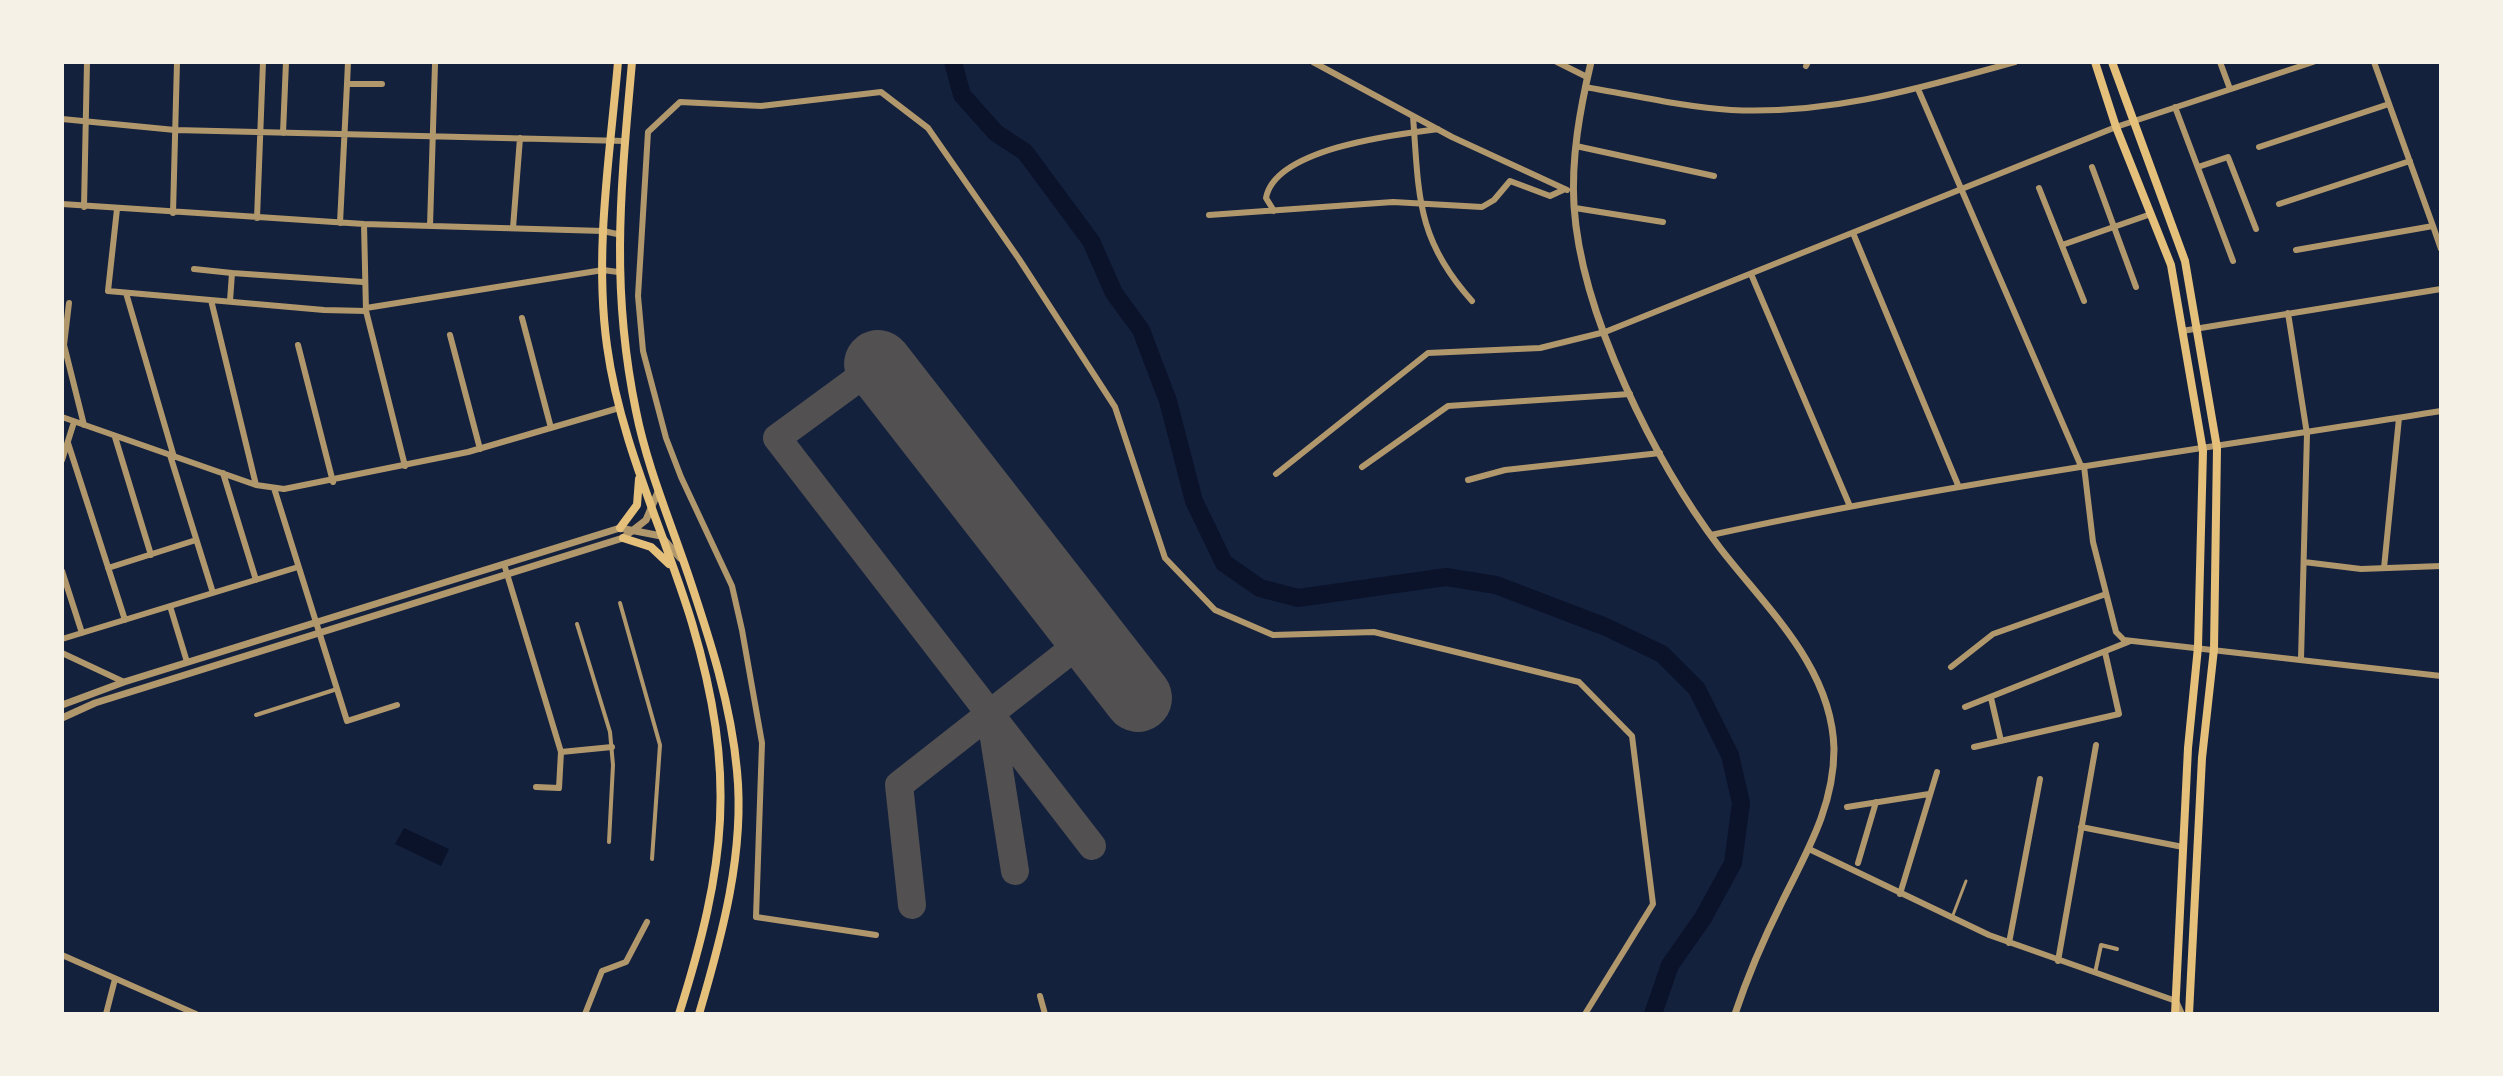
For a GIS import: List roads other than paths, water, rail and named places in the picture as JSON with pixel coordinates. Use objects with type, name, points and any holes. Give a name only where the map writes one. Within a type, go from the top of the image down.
[{"type":"main road","points":[[618,62],[603,231],[607,345],[619,408],[673,568],[707,683],[722,776],[718,864],[712,902],[679,1014]]},
{"type":"main road","points":[[632,62],[617,234],[618,272],[636,413],[721,680],[738,773],[738,833],[731,890],[699,1014]]},
{"type":"main road","points":[[2095,62],[2116,127],[2171,265],[2203,451],[2198,647],[2183,847],[2175,1014]]},
{"type":"main road","points":[[2112,62],[2131,121],[2185,261],[2217,448],[2214,649],[2202,758],[2189,1014]]},
{"type":"main road","points":[[620,528],[637,505],[640,490],[638,466]]},
{"type":"main road","points":[[623,538],[651,547],[673,568]]},
{"type":"street","points":[[84,207],[87,62]]},
{"type":"street","points":[[173,213],[177,62]]},
{"type":"street","points":[[257,218],[263,62]]},
{"type":"street","points":[[283,133],[286,62]]},
{"type":"street","points":[[340,223],[348,62]]},
{"type":"street","points":[[1313,62],[1438,129],[1563,190],[1574,192]]},
{"type":"street","points":[[1557,62],[1587,77]]},
{"type":"street","points":[[1591,62],[1576,146],[1574,192],[1586,278],[1605,332],[1660,453],[1711,535],[1790,634],[1824,696],[1833,731],[1833,770],[1822,818],[1766,935],[1735,1014]]},
{"type":"street","points":[[1976,62],[1980,72]]},
{"type":"street","points":[[1585,87],[1731,110],[1855,103],[2015,62]]},
{"type":"street","points":[[2220,62],[2230,89]]},
{"type":"street","points":[[1276,474],[1428,353],[1540,348],[1605,332],[2131,121],[2313,62]]},
{"type":"street","points":[[2374,62],[2441,249]]},
{"type":"street","points":[[430,226],[435,64]]},
{"type":"street","points":[[347,84],[382,84]]},
{"type":"street","points":[[1918,89],[2083,466],[2093,542],[2116,632],[2124,640],[2131,641],[2441,676]]},
{"type":"street","points":[[876,935],[756,917],[762,743],[742,630],[732,586],[666,438],[643,351],[638,296],[648,132],[680,102],[761,106],[881,92],[928,128],[1019,259],[1115,407],[1165,558],[1215,610],[1273,635],[1374,632],[1579,682],[1590,693],[1632,736],[1653,904],[1585,1014]]},
{"type":"street","points":[[2259,147],[2389,104]]},
{"type":"street","points":[[2175,107],[2233,261]]},
{"type":"street","points":[[1413,116],[1418,202],[1437,257],[1472,301]]},
{"type":"street","points":[[62,119],[175,130],[625,141]]},
{"type":"street","points":[[1274,211],[1268,204],[1267,192],[1279,178],[1305,160],[1370,138],[1438,129]]},
{"type":"street","points":[[513,228],[520,138]]},
{"type":"street","points":[[1576,146],[1714,176]]},
{"type":"street","points":[[2198,167],[2228,157],[2256,229]]},
{"type":"street","points":[[2279,204],[2410,161]]},
{"type":"street","points":[[2092,167],[2136,287]]},
{"type":"street","points":[[1209,215],[1418,202],[1482,207],[1494,200],[1510,181],[1550,196],[1563,190]]},
{"type":"street","points":[[2039,188],[2084,301]]},
{"type":"street","points":[[62,204],[340,223],[603,231],[617,234]]},
{"type":"street","points":[[1575,208],[1663,222]]},
{"type":"street","points":[[117,209],[108,291],[366,309],[603,270],[618,272]]},
{"type":"street","points":[[2062,245],[2151,214]]},
{"type":"street","points":[[364,224],[366,309],[405,466]]},
{"type":"street","points":[[2296,250],[2433,226]]},
{"type":"street","points":[[1853,233],[1958,485]]},
{"type":"street","points":[[194,269],[363,282]]},
{"type":"street","points":[[230,301],[232,273]]},
{"type":"street","points":[[1751,274],[1849,504]]},
{"type":"street","points":[[2182,331],[2441,289]]},
{"type":"street","points":[[126,293],[213,593]]},
{"type":"street","points":[[211,300],[256,485]]},
{"type":"street","points":[[69,303],[63,345],[84,425]]},
{"type":"street","points":[[2288,313],[2307,434],[2301,659]]},
{"type":"street","points":[[522,318],[551,428]]},
{"type":"street","points":[[450,335],[480,449]]},
{"type":"street","points":[[298,345],[333,482]]},
{"type":"street","points":[[1362,467],[1453,404],[1632,394]]},
{"type":"street","points":[[62,417],[256,485],[274,488],[333,482],[480,449],[619,408]]},
{"type":"street","points":[[1711,535],[1849,504],[1958,485],[2203,451],[2441,411]]},
{"type":"street","points":[[2384,568],[2399,418]]},
{"type":"street","points":[[62,460],[74,422]]},
{"type":"street","points":[[115,437],[151,555]]},
{"type":"street","points":[[68,443],[125,620]]},
{"type":"street","points":[[1468,480],[1505,470],[1660,453]]},
{"type":"street","points":[[223,473],[256,580]]},
{"type":"street","points":[[62,718],[95,703],[623,538],[638,529],[653,510],[659,486]]},
{"type":"street","points":[[274,488],[347,721],[397,705]]},
{"type":"street","points":[[62,705],[187,662],[620,528],[638,529],[661,536],[684,563]]},
{"type":"street","points":[[108,568],[196,540]]},
{"type":"street","points":[[2304,562],[2384,568],[2441,566]]},
{"type":"street","points":[[504,564],[561,752],[559,788],[536,787]]},
{"type":"street","points":[[62,639],[298,567]]},
{"type":"street","points":[[62,571],[82,633]]},
{"type":"street","points":[[1951,667],[1993,634],[2106,594]]},
{"type":"street","points":[[620,603],[660,741],[652,859]]},
{"type":"street","points":[[170,606],[187,662]]},
{"type":"street","points":[[577,624],[612,747],[609,842]]},
{"type":"street","points":[[1965,707],[2131,641]]},
{"type":"street","points":[[1974,747],[2119,714],[2105,652]]},
{"type":"street","points":[[62,653],[124,682]]},
{"type":"street","points":[[256,715],[337,689]]},
{"type":"street","points":[[1991,698],[2001,741]]},
{"type":"street","points":[[2058,961],[2096,745]]},
{"type":"street","points":[[561,752],[612,747]]},
{"type":"street","points":[[1900,894],[1937,772]]},
{"type":"street","points":[[2009,943],[2040,779]]},
{"type":"street","points":[[1847,807],[1929,794]]},
{"type":"street","points":[[1858,863],[1876,802]]},
{"type":"street","points":[[2081,827],[2183,847]]},
{"type":"street","points":[[1809,849],[2009,943],[2176,1001],[2182,1014]]},
{"type":"street","points":[[585,1014],[602,971],[626,962],[647,922]]},
{"type":"street","points":[[2095,973],[2101,945],[2117,949]]},
{"type":"street","points":[[62,955],[196,1014]]},
{"type":"street","points":[[106,1014],[115,979]]},
{"type":"street","points":[[1040,996],[1045,1014]]},
{"type":"lane","points":[[1953,918],[1966,881]]},
{"type":"water","points":[[404,828],[449,849],[441,866],[395,844]]},
{"type":"waterway","points":[[953,62],[962,95],[996,133],[1025,152],[1091,241],[1114,293],[1141,330],[1168,401],[1194,501],[1224,563],[1260,588],[1298,598],[1446,577],[1496,585],[1606,627],[1662,654],[1697,689],[1730,755],[1741,803],[1733,863],[1703,918],[1670,965],[1653,1014]]}]
